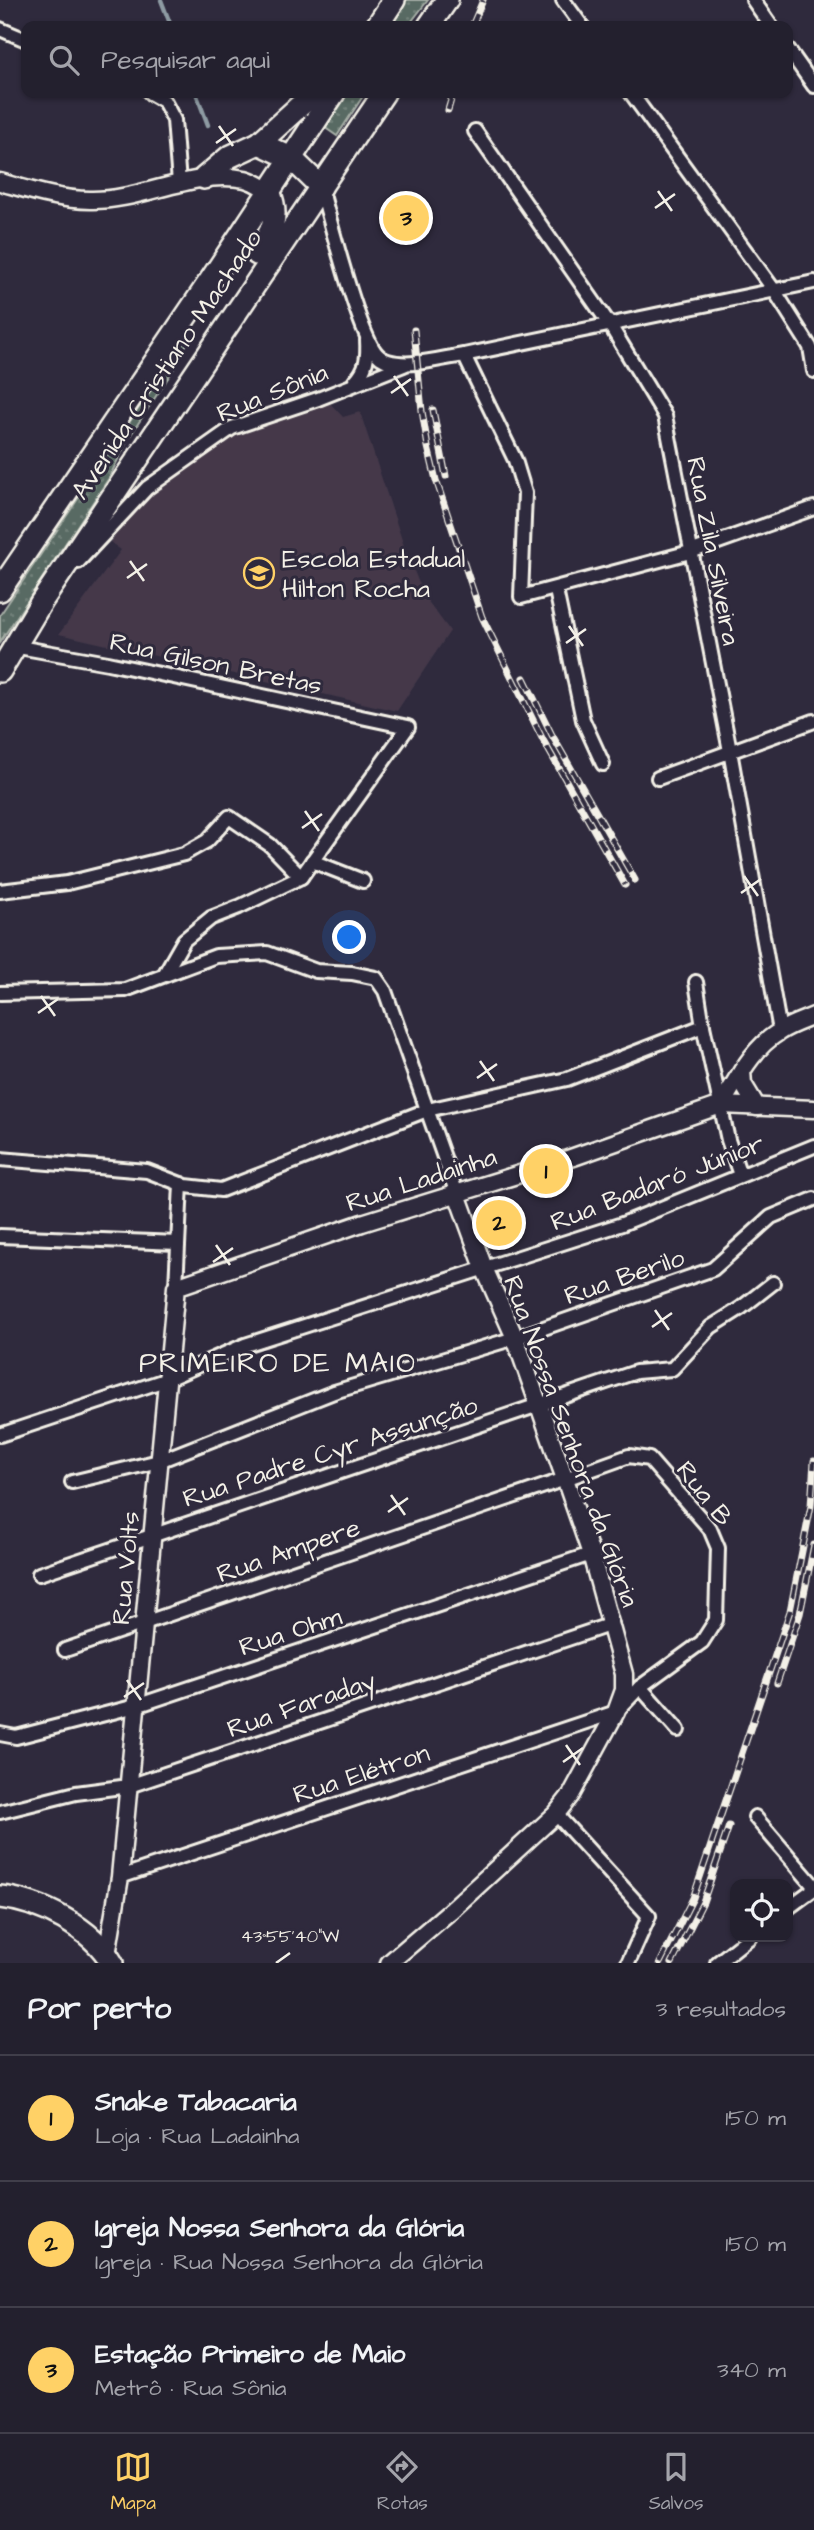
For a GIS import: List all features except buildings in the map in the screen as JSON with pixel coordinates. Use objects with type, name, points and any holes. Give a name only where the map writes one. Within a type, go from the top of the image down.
[{"type":"highway","points":[[380,21],[394,0]]},
{"type":"highway","points":[[432,21],[447,0]]},
{"type":"highway","points":[[204,178],[229,157],[259,143],[308,98]]},
{"type":"highway","name":"Avenida Cristiano Machado","points":[[0,590],[331,98]]},
{"type":"highway","name":"Avenida Cristiano Machado","points":[[0,671],[42,601],[381,98]]},
{"type":"highway","points":[[259,143],[291,158],[321,187]]},
{"type":"highway","points":[[194,373],[192,351],[271,233],[276,217],[269,191]]},
{"type":"highway","points":[[0,1896],[33,1905],[79,1928],[89,1934],[109,1959]]},
{"type":"street","points":[[563,0],[578,21]]},
{"type":"street","points":[[753,0],[768,21]]},
{"type":"street","points":[[0,29],[21,38]]},
{"type":"street","points":[[793,56],[814,86]]},
{"type":"street","points":[[158,98],[164,102],[174,120],[179,183]]},
{"type":"street","points":[[635,98],[774,290],[810,347],[814,372]]},
{"type":"street","name":"Rua Zila Silveira","points":[[475,131],[610,324],[665,416],[730,751],[780,1031]]},
{"type":"street","points":[[0,182],[42,193],[90,200],[125,197],[204,178],[246,179],[269,191]]},
{"type":"street","name":"Rua Sônia","points":[[321,187],[332,231],[367,339],[378,356],[390,362],[464,355],[814,282]]},
{"type":"street","points":[[352,383],[363,373],[368,356],[367,339]]},
{"type":"street","points":[[464,355],[515,460],[525,493],[521,597],[691,552],[814,508]]},
{"type":"street","name":"Rua Sônia","points":[[42,601],[147,488],[232,428],[411,362]]},
{"type":"street","points":[[555,590],[583,720],[603,764]]},
{"type":"street","name":"Rua Gilson Bretas","points":[[13,646],[108,663],[408,727],[312,861]]},
{"type":"street","points":[[658,778],[814,721]]},
{"type":"street","points":[[0,891],[67,883],[184,854],[207,841],[229,817],[270,845],[301,877]]},
{"type":"street","points":[[0,993],[125,990],[164,975],[184,940],[211,918],[301,877],[312,861],[363,881]]},
{"type":"street","name":"Rua Nossa Senhora da Glória","points":[[164,975],[216,957],[267,953],[316,971],[352,973],[376,978],[385,991],[484,1268],[515,1338],[565,1479],[612,1624],[624,1674],[624,1690],[616,1712],[571,1795],[556,1814],[389,1963]]},
{"type":"street","points":[[696,982],[728,1140],[740,1175]]},
{"type":"street","points":[[721,1105],[742,1071],[765,1042],[780,1031],[814,1016]]},
{"type":"street","points":[[0,1160],[147,1171],[181,1184],[221,1190],[427,1110],[567,1079],[703,1026]]},
{"type":"street","points":[[742,1071],[743,1084],[757,1107]]},
{"type":"street","points":[[721,1105],[814,1109]]},
{"type":"street","name":"Rua Ladainha","points":[[176,1287],[565,1160],[721,1105]]},
{"type":"street","name":"Rua Badaró Júnior","points":[[0,1435],[165,1380],[245,1345],[622,1224],[814,1146]]},
{"type":"street","name":"Rua Volts","points":[[109,1959],[120,1877],[165,1380],[176,1287],[181,1184]]},
{"type":"street","name":"Rua Berilo","points":[[72,1482],[159,1461],[334,1392],[515,1338],[713,1269],[771,1217],[814,1199]]},
{"type":"street","points":[[0,1236],[178,1243]]},
{"type":"street","name":"Rua Padre Cyr Assunção","points":[[38,1574],[636,1372],[672,1369],[711,1327],[773,1283]]},
{"type":"street","name":"Rua B","points":[[565,1479],[629,1456],[649,1459],[710,1529],[718,1548],[716,1620],[702,1643],[640,1688]]},
{"type":"street","name":"Rua Ampere","points":[[65,1650],[565,1479]]},
{"type":"street","name":"Rua Ohm","points":[[0,1734],[16,1737],[136,1706],[591,1555]]},
{"type":"street","name":"Rua Faraday","points":[[0,1812],[76,1793],[129,1786],[612,1624]]},
{"type":"street","points":[[616,1712],[640,1688],[678,1730]]},
{"type":"street","name":"Rua Elétron","points":[[120,1877],[616,1712]]},
{"type":"street","points":[[556,1814],[649,1916],[628,1963]]},
{"type":"street","points":[[755,1817],[814,1887],[793,1904]]},
{"type":"street","points":[[717,1963],[744,1942]]},
{"type":"shaded area","name":"Escola Estadual Hilton Rocha","points":[[327,400],[343,417],[360,412],[403,543],[424,596],[450,631],[397,711],[59,634],[121,550],[110,542],[150,491],[236,436]]},
{"type":"green space","points":[[402,0],[428,0],[412,21],[389,21]]},
{"type":"green space","points":[[343,98],[362,98],[337,136],[324,127]]},
{"type":"green space","points":[[184,341],[187,343],[177,364],[128,439],[109,478],[0,642],[0,615]]},
{"type":"waterway","points":[[161,0],[169,21]]},
{"type":"waterway","points":[[198,98],[208,125]]},
{"type":"railway","points":[[474,21],[483,0]]},
{"type":"railway","points":[[448,110],[452,98]]},
{"type":"railway","points":[[414,330],[428,447],[436,480],[482,617],[543,740],[625,885]]},
{"type":"railway","points":[[433,410],[446,476]]},
{"type":"railway","points":[[524,678],[552,735],[635,880]]},
{"type":"railway","points":[[660,1963],[693,1898],[790,1611],[811,1506],[814,1461]]},
{"type":"railway","points":[[777,1683],[800,1614],[814,1545]]},
{"type":"railway","points":[[672,1963],[703,1902],[729,1826]]},
{"type":"place","name":"Estação Primeiro de Maio","points":[[406,218]]},
{"type":"place","name":"Escola Estadual Hilton Rocha","points":[[259,573]]},
{"type":"place","name":"Snake Tabacaria","points":[[546,1171]]},
{"type":"place","name":"Igreja Nossa Senhora da Glória","points":[[499,1223]]},
{"type":"district","name":"PRIMEIRO DE MAIO","points":[[278,1362]]}]
